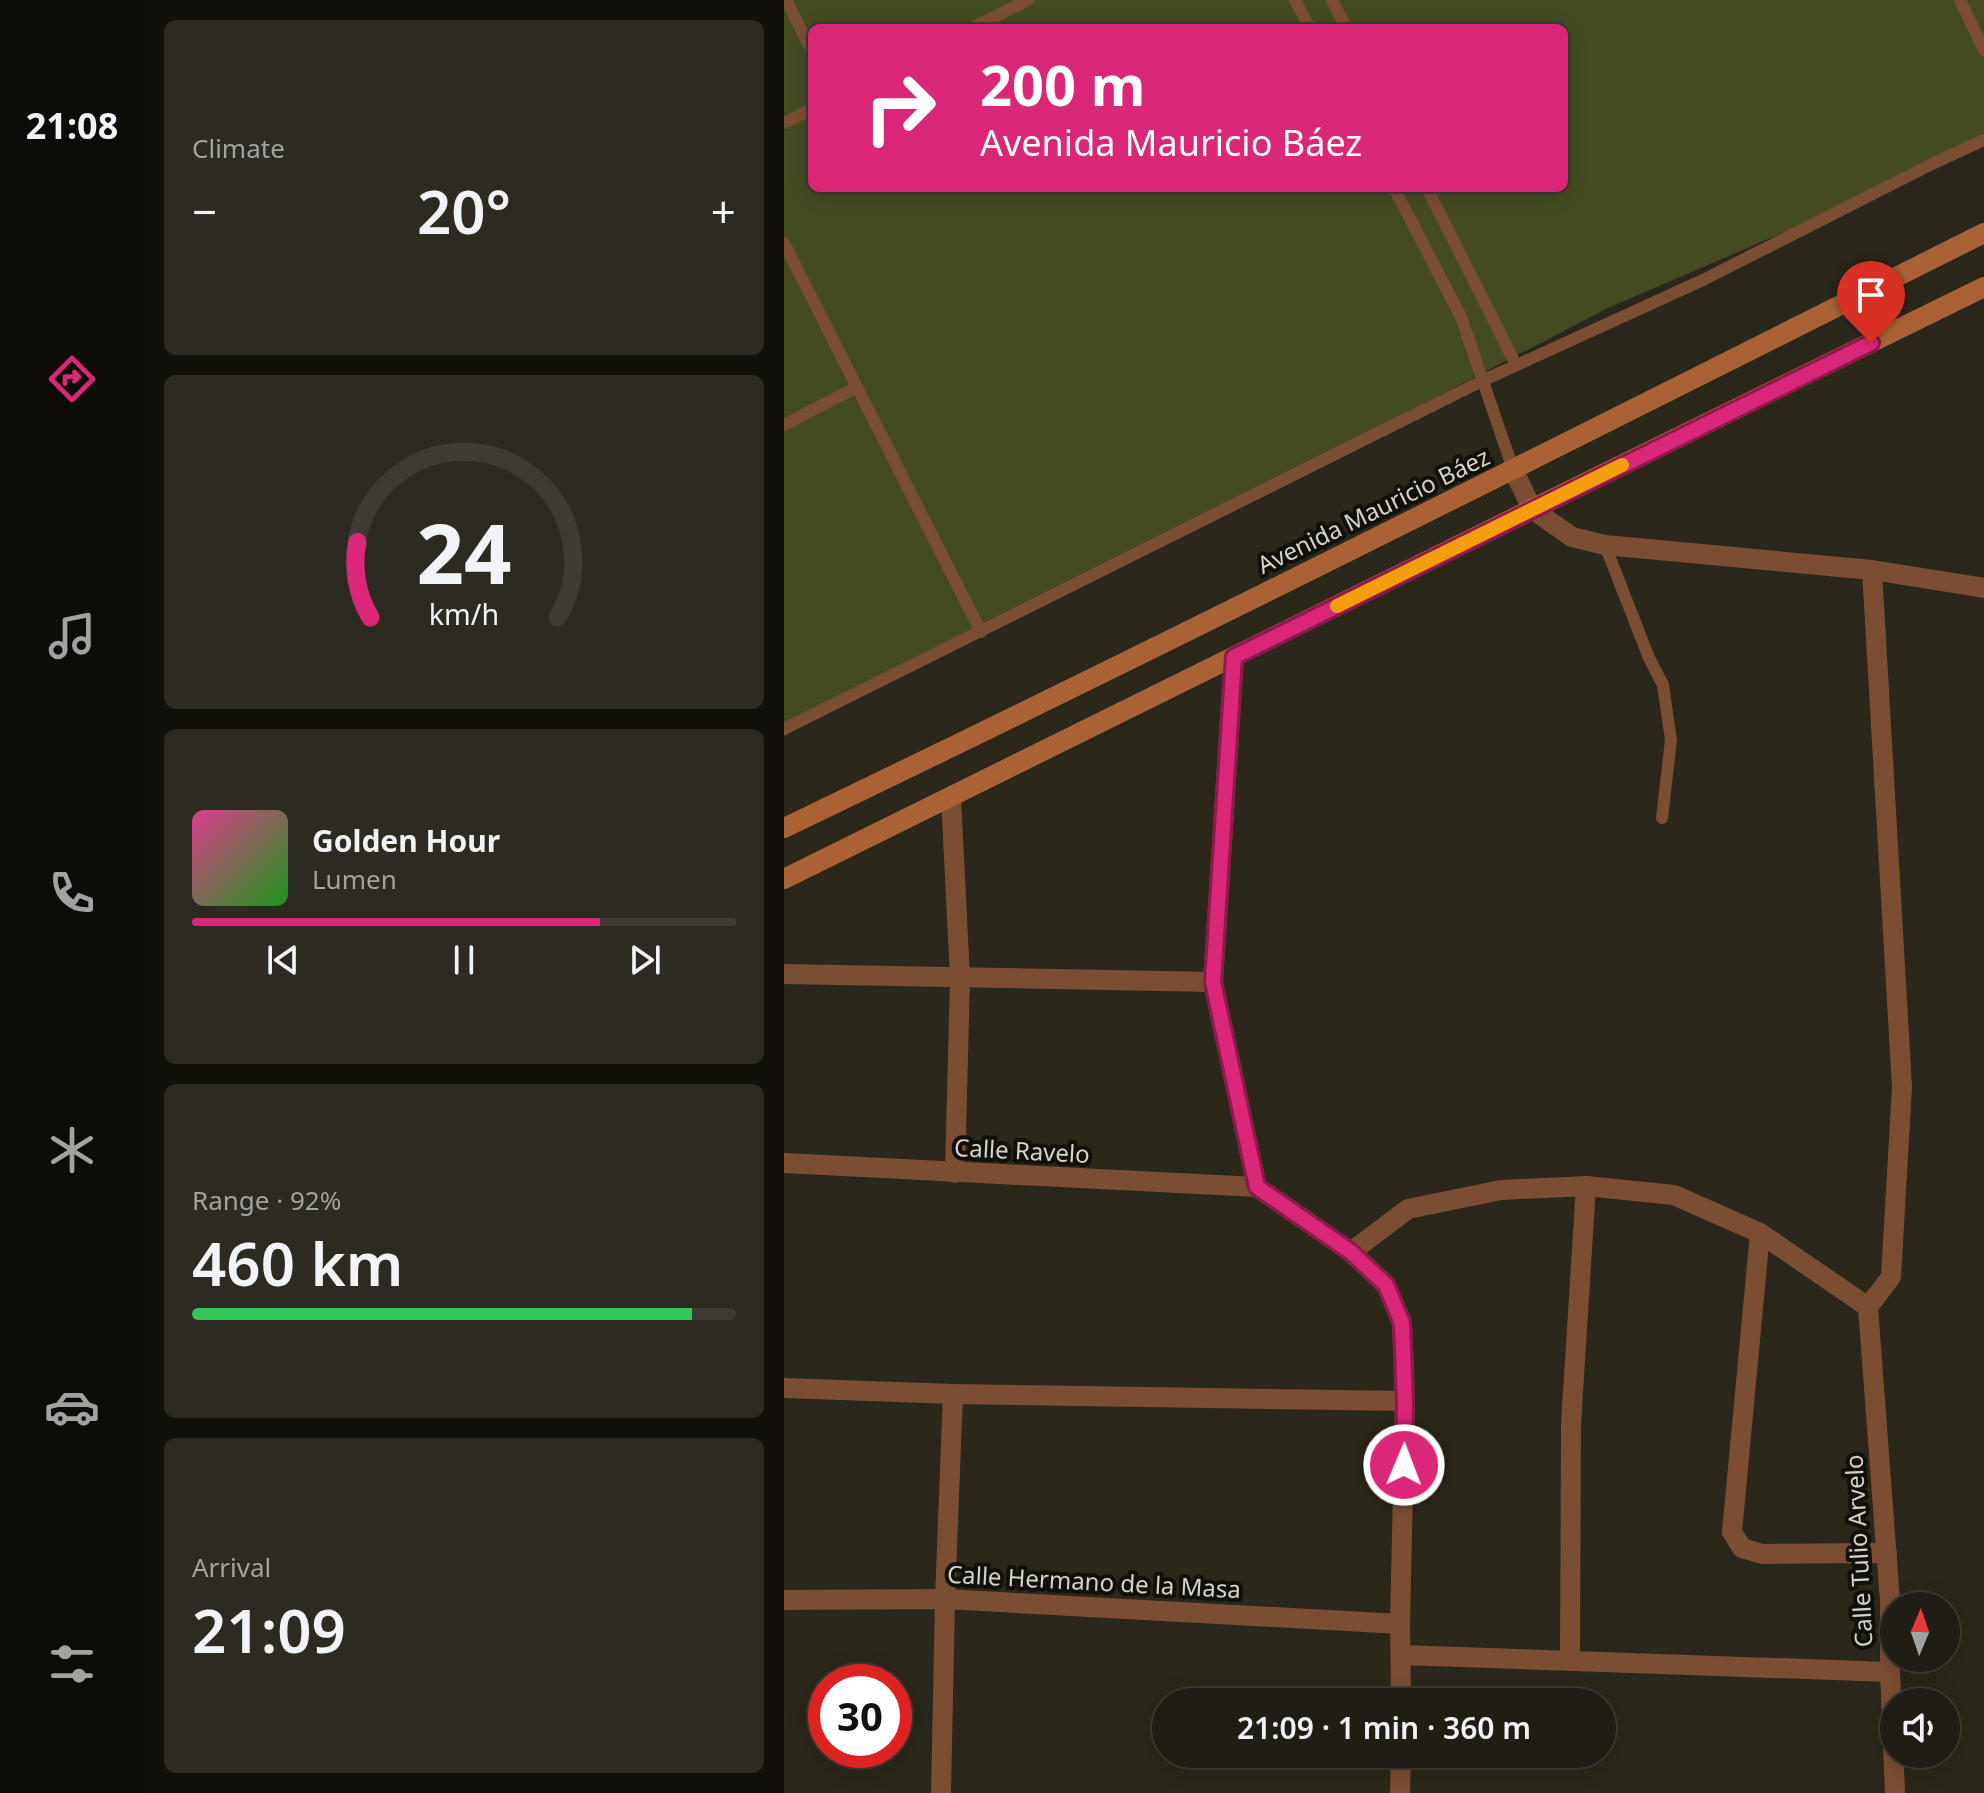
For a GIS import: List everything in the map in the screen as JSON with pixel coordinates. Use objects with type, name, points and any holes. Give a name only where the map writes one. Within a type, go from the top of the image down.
[{"type":"main road","name":"Avenida Mauricio Báez","points":[[784,828],[961,743],[1984,233]]},
{"type":"main road","points":[[784,879],[1984,287]]},
{"type":"street","points":[[1513,469],[1532,509],[1572,537],[1605,545],[1872,570],[1984,588]]},
{"type":"street","points":[[1351,1252],[1408,1209],[1501,1190],[1586,1186],[1674,1195],[1760,1233],[1868,1307],[1891,1277],[1902,1087],[1872,570]]},
{"type":"street","points":[[1234,657],[1213,982],[1257,1187],[1351,1252],[1386,1285],[1402,1323],[1405,1401],[1401,1688]]},
{"type":"street","points":[[951,797],[960,978],[955,1173]]},
{"type":"street","points":[[784,974],[1213,982]]},
{"type":"street","name":"Calle Ravelo","points":[[784,1163],[1257,1187]]},
{"type":"street","points":[[1570,1660],[1571,1424],[1586,1186]]},
{"type":"street","points":[[1760,1233],[1732,1532],[1742,1548],[1762,1554],[1887,1553]]},
{"type":"street","name":"Calle Tulio Arvelo","points":[[1868,1307],[1889,1592]]},
{"type":"street","points":[[784,1388],[953,1394],[1405,1401]]},
{"type":"street","points":[[941,1793],[953,1394]]},
{"type":"street","name":"Calle Hermano de la Masa","points":[[784,1600],[945,1599],[1400,1624]]},
{"type":"street","points":[[1401,1655],[1880,1672]]},
{"type":"street","name":"Calle Tulio Arvelo","points":[[1890,1672],[1895,1793]]},
{"type":"street","points":[[1400,1793],[1401,1768]]},
{"type":"lane","points":[[786,0],[808,43]]},
{"type":"lane","points":[[980,24],[1028,0]]},
{"type":"lane","points":[[1295,0],[1308,24]]},
{"type":"lane","points":[[1332,0],[1344,24]]},
{"type":"lane","points":[[1960,0],[1984,50]]},
{"type":"lane","points":[[784,123],[808,111]]},
{"type":"lane","points":[[784,729],[1484,380],[1703,280],[1984,140]]},
{"type":"lane","points":[[1396,192],[1461,317],[1513,469]]},
{"type":"lane","points":[[1429,192],[1516,365]]},
{"type":"lane","points":[[784,243],[981,632]]},
{"type":"lane","points":[[784,425],[857,387]]},
{"type":"lane","points":[[1605,545],[1649,658],[1663,685],[1671,740],[1662,818]]},
{"type":"green space","points":[[784,0],[1984,0],[1984,146],[1608,308],[784,736]]},
{"type":"slow traffic","points":[[1337,606],[1622,465]]},
{"type":"route","points":[[1404,1465],[1402,1323],[1386,1285],[1351,1252],[1257,1187],[1213,982],[1234,657],[1871,343]]}]
